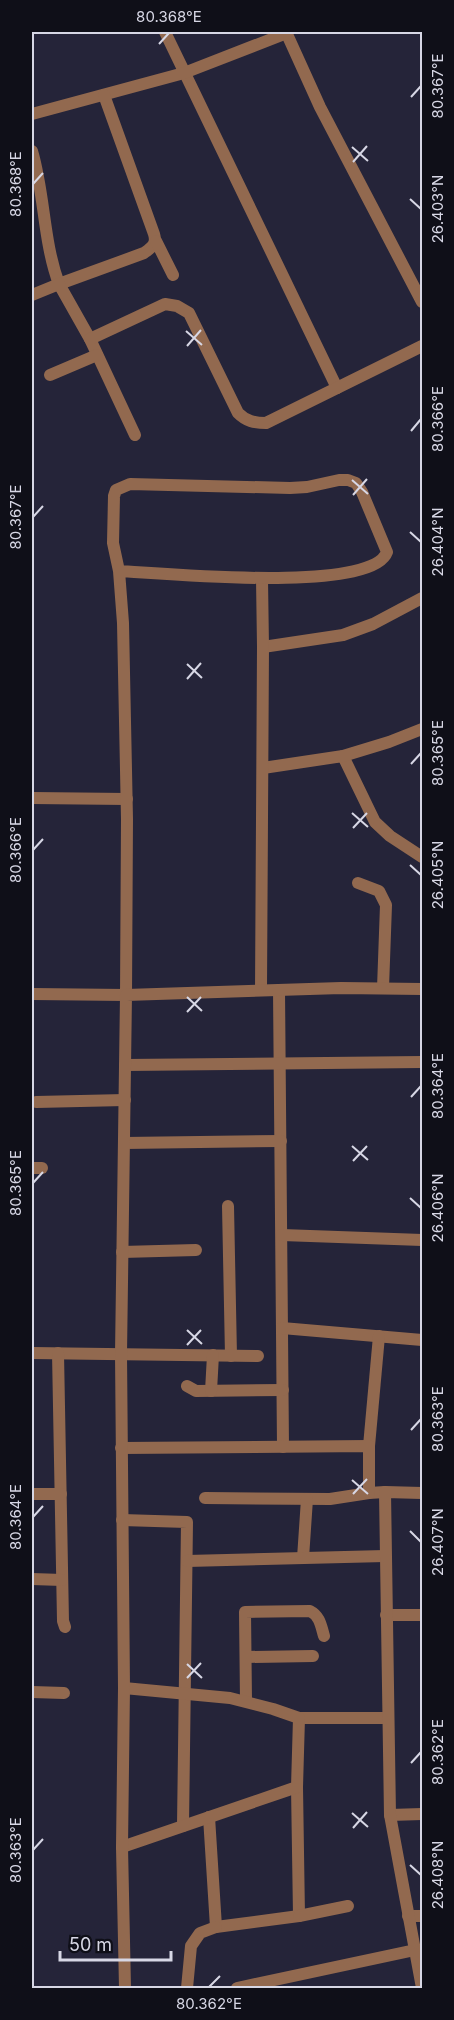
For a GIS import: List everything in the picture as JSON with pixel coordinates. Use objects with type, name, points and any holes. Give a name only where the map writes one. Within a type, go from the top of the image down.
[{"type":"street","points":[[165,32],[337,388]]},
{"type":"street","points":[[32,114],[184,73],[287,32],[320,107],[423,302]]},
{"type":"street","points":[[105,94],[156,241],[173,275]]},
{"type":"street","points":[[32,151],[42,192],[49,252],[59,284],[90,339],[135,435]]},
{"type":"street","points":[[32,295],[144,253],[153,247],[156,241]]},
{"type":"street","points":[[90,339],[165,304],[177,306],[189,313],[238,413],[254,423],[266,423],[423,346]]},
{"type":"street","points":[[50,375],[97,355]]},
{"type":"street","points":[[119,571],[262,579],[344,573],[381,561],[387,552],[362,492],[356,483],[348,480],[299,488],[130,484],[120,487],[114,496],[113,543],[119,571],[123,623],[127,799],[121,1354],[124,1688],[122,1847],[125,1989]]},
{"type":"street","points":[[261,990],[262,579]]},
{"type":"street","points":[[263,647],[343,635],[373,624],[423,598]]},
{"type":"street","points":[[262,768],[343,756],[423,729]]},
{"type":"street","points":[[343,756],[375,822],[390,836],[423,857]]},
{"type":"street","points":[[32,798],[127,799]]},
{"type":"street","points":[[357,883],[379,891],[386,905],[383,988]]},
{"type":"street","points":[[32,994],[126,995],[261,990],[423,989]]},
{"type":"street","points":[[279,990],[283,1447]]},
{"type":"street","points":[[125,1065],[423,1062]]},
{"type":"street","points":[[36,1102],[125,1100]]},
{"type":"street","points":[[124,1143],[281,1142]]},
{"type":"street","points":[[228,1206],[231,1356]]},
{"type":"street","points":[[282,1235],[423,1240]]},
{"type":"street","points":[[122,1252],[196,1250]]},
{"type":"street","points":[[282,1328],[423,1340]]},
{"type":"street","points":[[369,1493],[369,1446],[379,1336]]},
{"type":"street","points":[[32,1353],[258,1356]]},
{"type":"street","points":[[58,1353],[63,1622],[65,1627]]},
{"type":"street","points":[[211,1391],[213,1355]]},
{"type":"street","points":[[187,1386],[196,1391],[283,1390]]},
{"type":"street","points":[[122,1448],[369,1446]]},
{"type":"street","points":[[385,1492],[390,1815],[422,1989]]},
{"type":"street","points":[[205,1498],[330,1499],[369,1493],[423,1493]]},
{"type":"street","points":[[32,1494],[61,1494]]},
{"type":"street","points":[[303,1558],[307,1499]]},
{"type":"street","points":[[122,1520],[187,1522],[183,1826]]},
{"type":"street","points":[[187,1561],[385,1556]]},
{"type":"street","points":[[32,1579],[62,1580]]},
{"type":"street","points":[[246,1701],[245,1611],[310,1611],[320,1621],[324,1636]]},
{"type":"street","points":[[386,1615],[423,1615]]},
{"type":"street","points":[[246,1657],[313,1656]]},
{"type":"street","points":[[124,1688],[246,1701],[299,1718],[388,1718]]},
{"type":"street","points":[[32,1692],[64,1693]]},
{"type":"street","points":[[299,1718],[297,1787],[299,1916]]},
{"type":"street","points":[[122,1847],[297,1787]]},
{"type":"street","points":[[390,1815],[423,1814]]},
{"type":"street","points":[[209,1817],[216,1927]]},
{"type":"street","points":[[187,1989],[191,1946],[200,1933],[216,1927],[299,1916],[348,1906]]},
{"type":"street","points":[[408,1916],[423,1916]]},
{"type":"street","points":[[237,1989],[415,1950]]}]
